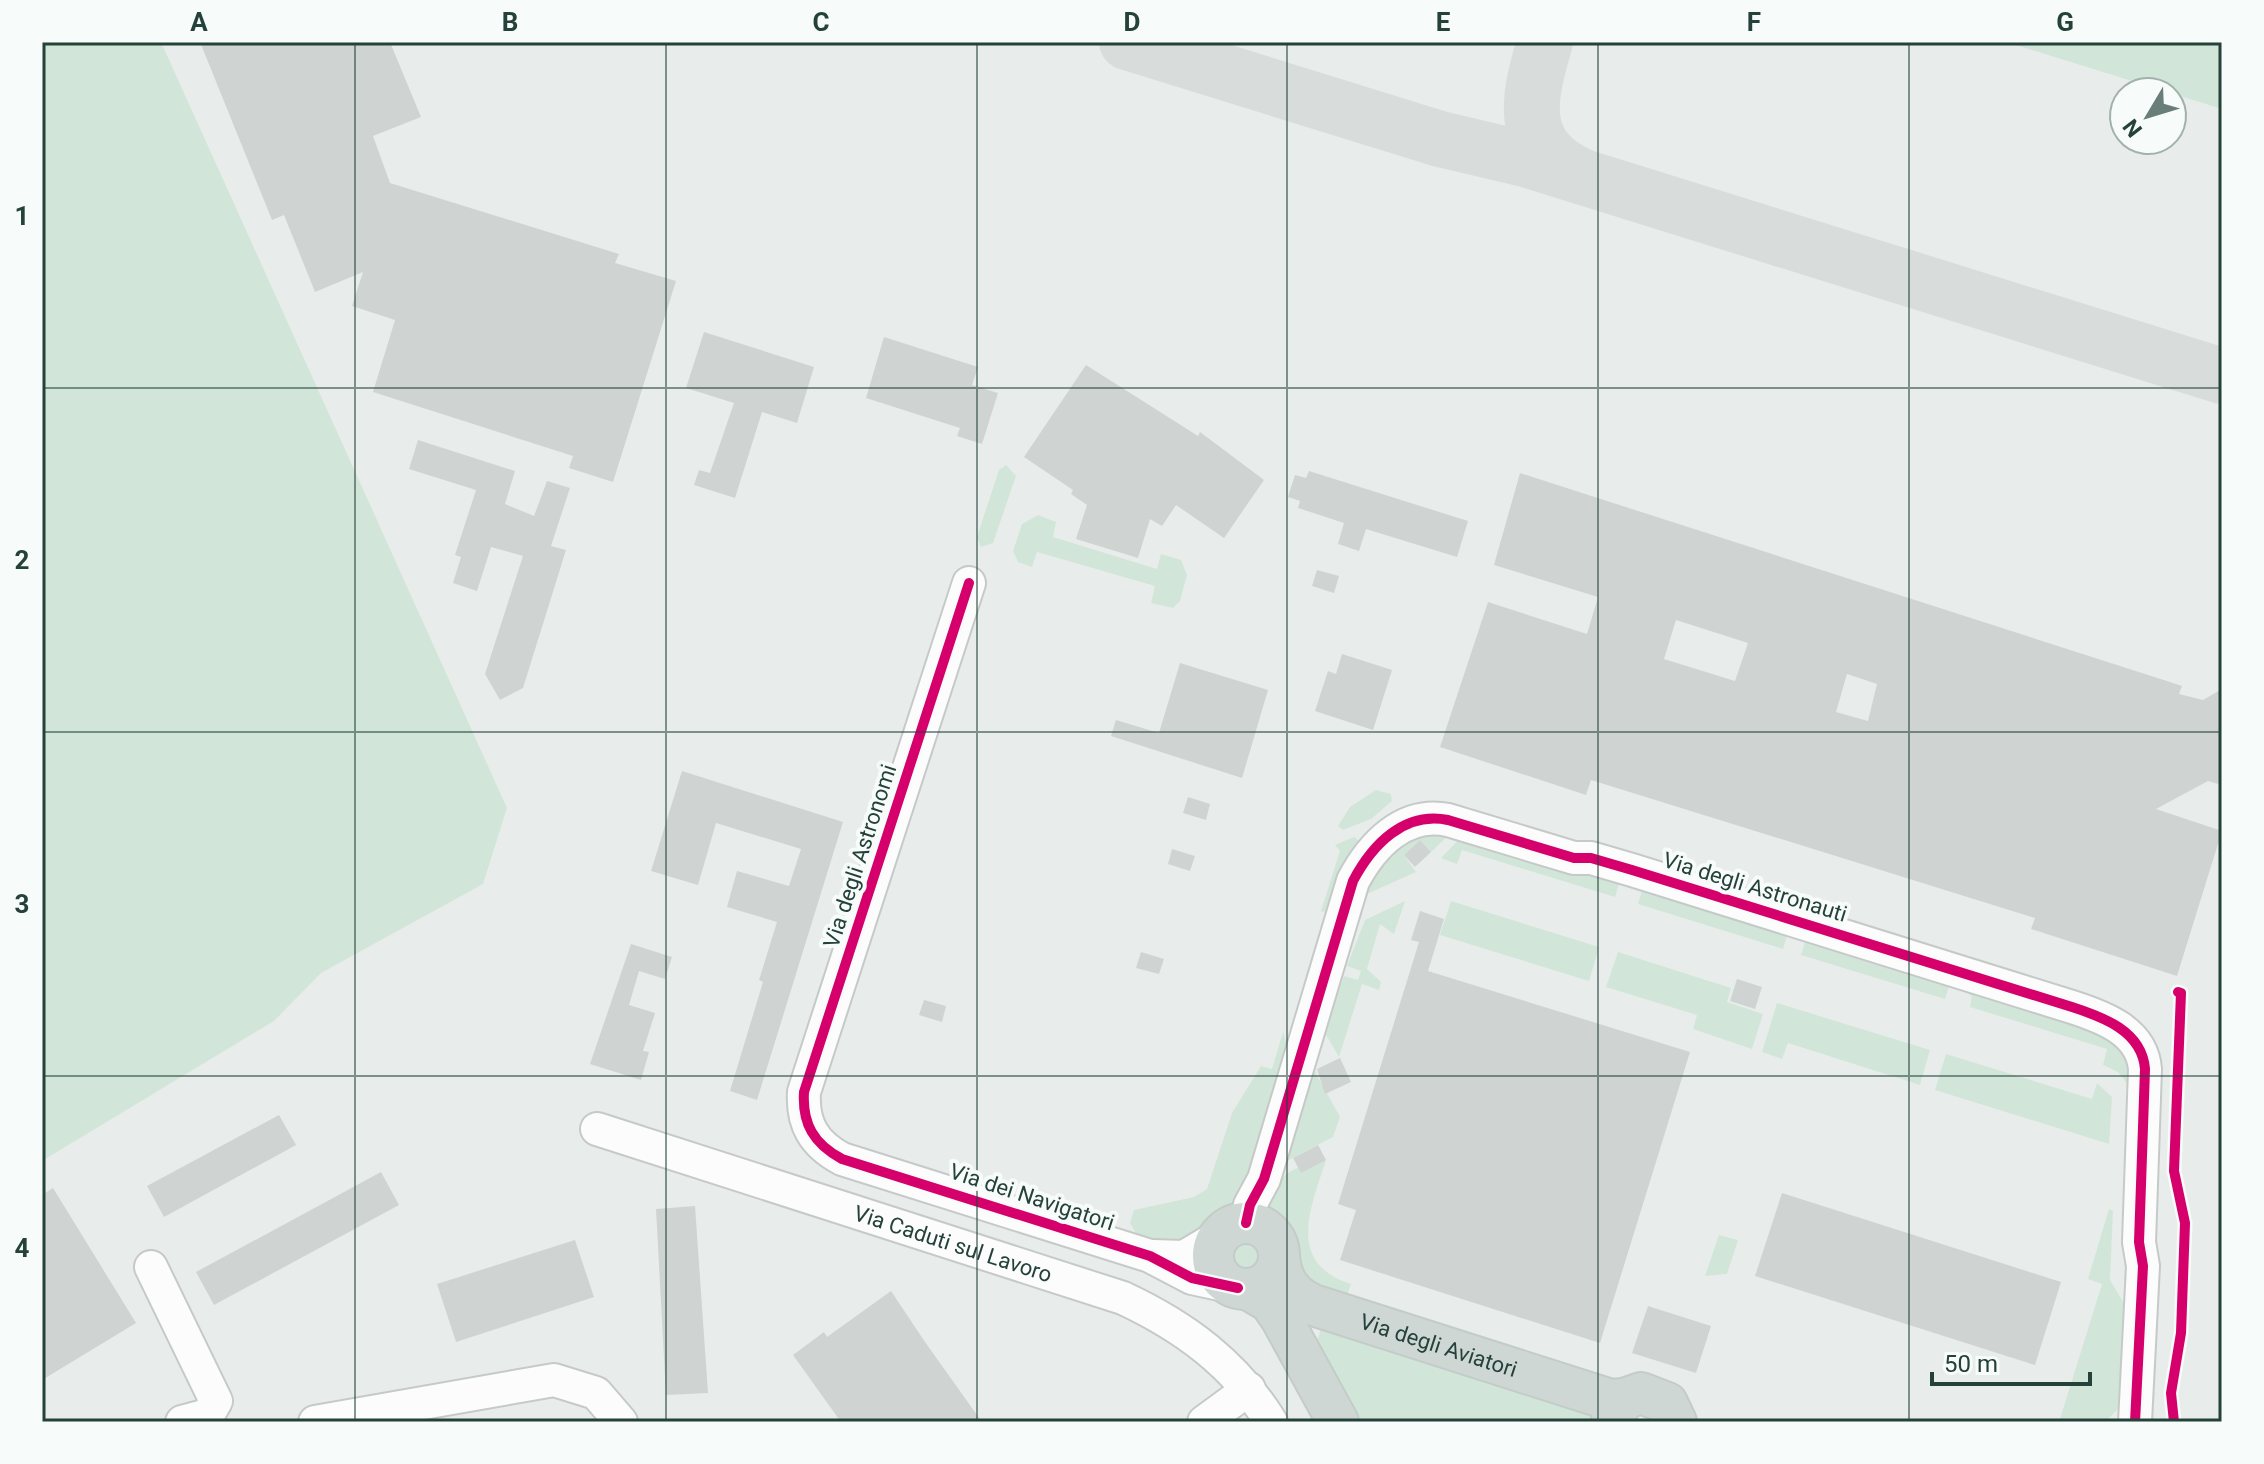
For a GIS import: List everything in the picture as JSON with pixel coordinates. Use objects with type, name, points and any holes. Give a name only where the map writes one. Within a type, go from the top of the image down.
[{"type":"main road","points":[[1243,1288],[1267,1282],[1279,1257],[1273,1237],[1266,1230],[1234,1229],[1214,1250],[1216,1269],[1229,1284],[1270,1302],[1338,1422]]},
{"type":"main road","name":"Via degli Aviatori","points":[[1279,1257],[1285,1282],[1293,1292],[1313,1305],[1611,1400],[1618,1410],[1651,1394],[1660,1397],[1678,1419]]},
{"type":"street","name":"Via degli Astronomi","points":[[815,1140],[805,1118],[804,1092],[969,583]]},
{"type":"street","name":"Via degli Astronauti","points":[[1234,1229],[1264,1179],[1353,881],[1377,845],[1397,829],[1429,818],[1448,820],[1574,858],[1591,858],[1632,870],[2072,1007],[2110,1021],[2128,1035],[2141,1049],[2145,1069],[2139,1242],[2143,1266],[2135,1422]]},
{"type":"street","name":"Via Caduti sul Lavoro","points":[[597,1129],[1123,1298],[1181,1328],[1230,1368],[1249,1389],[1271,1422]]},
{"type":"street","name":"Via dei Navigatori","points":[[815,1140],[842,1159],[1150,1256],[1192,1278],[1243,1288]]},
{"type":"street","name":"Via dei Navigatori","points":[[1150,1256],[1184,1257],[1234,1229]]},
{"type":"street","points":[[151,1267],[215,1394],[213,1411],[182,1422]]},
{"type":"street","points":[[315,1422],[554,1380],[582,1385],[596,1393],[621,1422]]},
{"type":"street","points":[[1204,1422],[1249,1389]]},
{"type":"green space","points":[[42,42],[161,42],[507,808],[483,884],[321,973],[274,1021],[42,1161]]},
{"type":"green space","points":[[2006,42],[2222,42],[2222,109],[2188,98],[2188,76],[2116,76]]},
{"type":"green space","points":[[1006,465],[1016,476],[993,543],[981,547],[977,537],[999,470]]},
{"type":"green space","points":[[1038,515],[1056,522],[1053,537],[1157,569],[1161,554],[1181,560],[1187,575],[1180,601],[1173,608],[1151,603],[1155,586],[1037,552],[1032,567],[1018,562],[1013,551],[1022,524]]},
{"type":"green space","points":[[1376,790],[1391,794],[1392,801],[1371,819],[1343,830],[1338,826],[1350,807]]},
{"type":"green space","points":[[1453,831],[1431,852],[1420,840],[1404,855],[1416,872],[1367,894],[1361,892],[1403,836]]},
{"type":"green space","points":[[1467,831],[1621,877],[1615,897],[1462,850],[1457,864],[1441,858]]},
{"type":"green space","points":[[1354,837],[1359,841],[1343,886],[1324,912],[1321,911],[1340,851],[1335,845]]},
{"type":"green space","points":[[1637,882],[1789,929],[1783,949],[1638,904],[1642,891],[1635,889]]},
{"type":"green space","points":[[1405,901],[1394,934],[1380,924],[1367,969],[1381,982],[1379,990],[1362,984],[1339,1057],[1321,1026],[1329,995],[1340,988],[1344,976],[1358,980],[1361,971],[1347,966],[1365,920]]},
{"type":"green space","points":[[1451,901],[1599,947],[1589,981],[1440,935]]},
{"type":"green space","points":[[1799,932],[1951,980],[1945,999],[1801,955],[1805,942],[1797,939]]},
{"type":"green space","points":[[1618,952],[1731,988],[1727,1002],[1763,1014],[1752,1049],[1693,1029],[1697,1015],[1606,987]]},
{"type":"green space","points":[[1968,986],[2126,1042],[2132,1090],[2118,1072],[2103,1065],[2107,1049],[1970,1007],[1972,996],[1966,993]]},
{"type":"green space","points":[[1777,1003],[1930,1050],[1920,1085],[1788,1043],[1782,1059],[1762,1052]]},
{"type":"green space","points":[[1283,1032],[1290,1057],[1248,1193],[1237,1205],[1210,1219],[1190,1247],[1139,1239],[1130,1223],[1134,1210],[1194,1197],[1207,1189],[1232,1113],[1261,1066],[1272,1069]]},
{"type":"green space","points":[[1946,1054],[2092,1099],[2097,1083],[2112,1097],[2109,1144],[1935,1090]]},
{"type":"green space","points":[[1314,1062],[1314,1070],[1340,1117],[1333,1137],[1281,1164]]},
{"type":"green space","points":[[1326,1160],[1310,1214],[1310,1248],[1317,1262],[1330,1275],[1351,1284],[1347,1296],[1305,1294],[1288,1234],[1273,1215],[1262,1208],[1286,1174]]},
{"type":"green space","points":[[2109,1209],[2113,1211],[2110,1280],[2128,1310],[2121,1406],[2108,1419],[2059,1422],[2102,1284],[2088,1279]]},
{"type":"green space","points":[[1719,1235],[1738,1240],[1727,1274],[1705,1276]]},
{"type":"green space","points":[[1245,1237],[1257,1243],[1263,1255],[1257,1267],[1245,1273],[1233,1267],[1227,1255],[1233,1243]]},
{"type":"green space","points":[[1321,1328],[1596,1406],[1600,1422],[1352,1422],[1315,1348]]},
{"type":"building","points":[[200,42],[390,42],[421,117],[373,136],[390,183],[619,254],[615,263],[676,281],[613,482],[569,468],[573,456],[373,392],[395,320],[352,306],[363,272],[315,292],[284,215],[272,220]]},
{"type":"building","points":[[704,332],[814,367],[797,423],[762,412],[735,498],[694,485],[699,470],[710,473],[734,403],[686,388]]},
{"type":"building","points":[[884,337],[978,367],[972,385],[998,393],[982,444],[957,436],[960,428],[866,398]]},
{"type":"building","points":[[1086,365],[1198,436],[1200,432],[1264,480],[1224,538],[1176,505],[1162,526],[1150,519],[1138,558],[1076,539],[1087,505],[1071,494],[1073,490],[1024,457]]},
{"type":"building","points":[[418,440],[515,471],[505,504],[534,516],[547,481],[570,488],[551,546],[566,550],[523,688],[500,700],[485,674],[523,556],[491,547],[477,591],[453,583],[461,557],[455,555],[476,490],[409,469]]},
{"type":"building","points":[[1309,471],[1468,521],[1457,557],[1366,529],[1359,551],[1338,544],[1344,523],[1298,508],[1300,501],[1288,497],[1295,475],[1306,478]]},
{"type":"building","points":[[1520,473],[2182,686],[2179,694],[2203,700],[2222,689],[2222,785],[2208,781],[2156,809],[2222,831],[2177,976],[2031,929],[2035,918],[1591,780],[1586,795],[1440,747],[1488,602],[1587,634],[1598,597],[1494,565]],"holes":[[[1676,620],[1748,643],[1735,681],[1664,659]],[[1847,674],[1877,684],[1868,721],[1836,712]]]},
{"type":"building","points":[[1317,570],[1339,576],[1334,593],[1312,586]]},
{"type":"building","points":[[1342,654],[1392,670],[1373,730],[1315,711],[1328,671],[1336,674]]},
{"type":"building","points":[[1180,663],[1268,690],[1242,778],[1111,736],[1116,720],[1159,733]]},
{"type":"building","points":[[682,771],[843,822],[757,1100],[730,1091],[763,982],[759,980],[777,922],[727,907],[737,871],[789,886],[801,849],[716,823],[698,885],[651,871]]},
{"type":"building","points":[[1188,797],[1210,804],[1206,820],[1183,813]]},
{"type":"building","points":[[1420,840],[1431,852],[1415,867],[1404,855]]},
{"type":"building","points":[[1172,849],[1195,856],[1190,871],[1168,864]]},
{"type":"building","points":[[1420,911],[1444,919],[1428,971],[1690,1052],[1600,1343],[1340,1260],[1356,1210],[1338,1204],[1419,942],[1411,940]]},
{"type":"building","points":[[631,944],[672,957],[665,979],[639,971],[629,1005],[655,1013],[643,1051],[649,1052],[641,1080],[590,1064]]},
{"type":"building","points":[[1141,952],[1164,959],[1159,974],[1136,968]]},
{"type":"building","points":[[1737,979],[1762,987],[1755,1009],[1730,1001]]},
{"type":"building","points":[[924,1000],[946,1006],[942,1022],[919,1015]]},
{"type":"building","points":[[1340,1058],[1351,1082],[1325,1094],[1317,1069]]},
{"type":"building","points":[[279,1115],[296,1145],[164,1217],[147,1186]]},
{"type":"building","points":[[1318,1145],[1326,1160],[1301,1173],[1293,1158]]},
{"type":"building","points":[[381,1172],[399,1205],[214,1305],[196,1272]]},
{"type":"building","points":[[53,1188],[136,1323],[42,1380],[42,1195]]},
{"type":"building","points":[[1782,1193],[2061,1282],[2035,1365],[1755,1276]]},
{"type":"building","points":[[695,1206],[708,1393],[666,1395],[656,1209]]},
{"type":"building","points":[[575,1240],[594,1297],[456,1342],[437,1284]]},
{"type":"building","points":[[891,1291],[982,1422],[841,1422],[793,1355],[824,1332],[827,1337]]},
{"type":"building","points":[[1648,1306],[1711,1326],[1696,1373],[1632,1353]]},
{"type":"taxiway","points":[[1127,42],[1440,139],[1525,159],[2222,376]]},
{"type":"taxiway","points":[[1545,42],[1532,100],[1536,134],[1545,150],[1579,175]]},
{"type":"cycle path","points":[[969,583],[804,1092],[808,1123],[817,1140],[842,1159],[1150,1256],[1192,1278],[1238,1288]]},
{"type":"cycle path","points":[[1246,1223],[1250,1205],[1264,1179],[1353,881],[1370,855],[1391,834],[1417,821],[1448,820],[1574,858],[1591,858],[1632,870],[2072,1007],[2108,1021],[2129,1035],[2137,1045],[2145,1069],[2139,1242],[2143,1266],[2135,1422]]},
{"type":"cycle path","points":[[2174,1422],[2171,1393],[2181,1333],[2185,1223],[2174,1171],[2181,993],[2178,992]]}]
